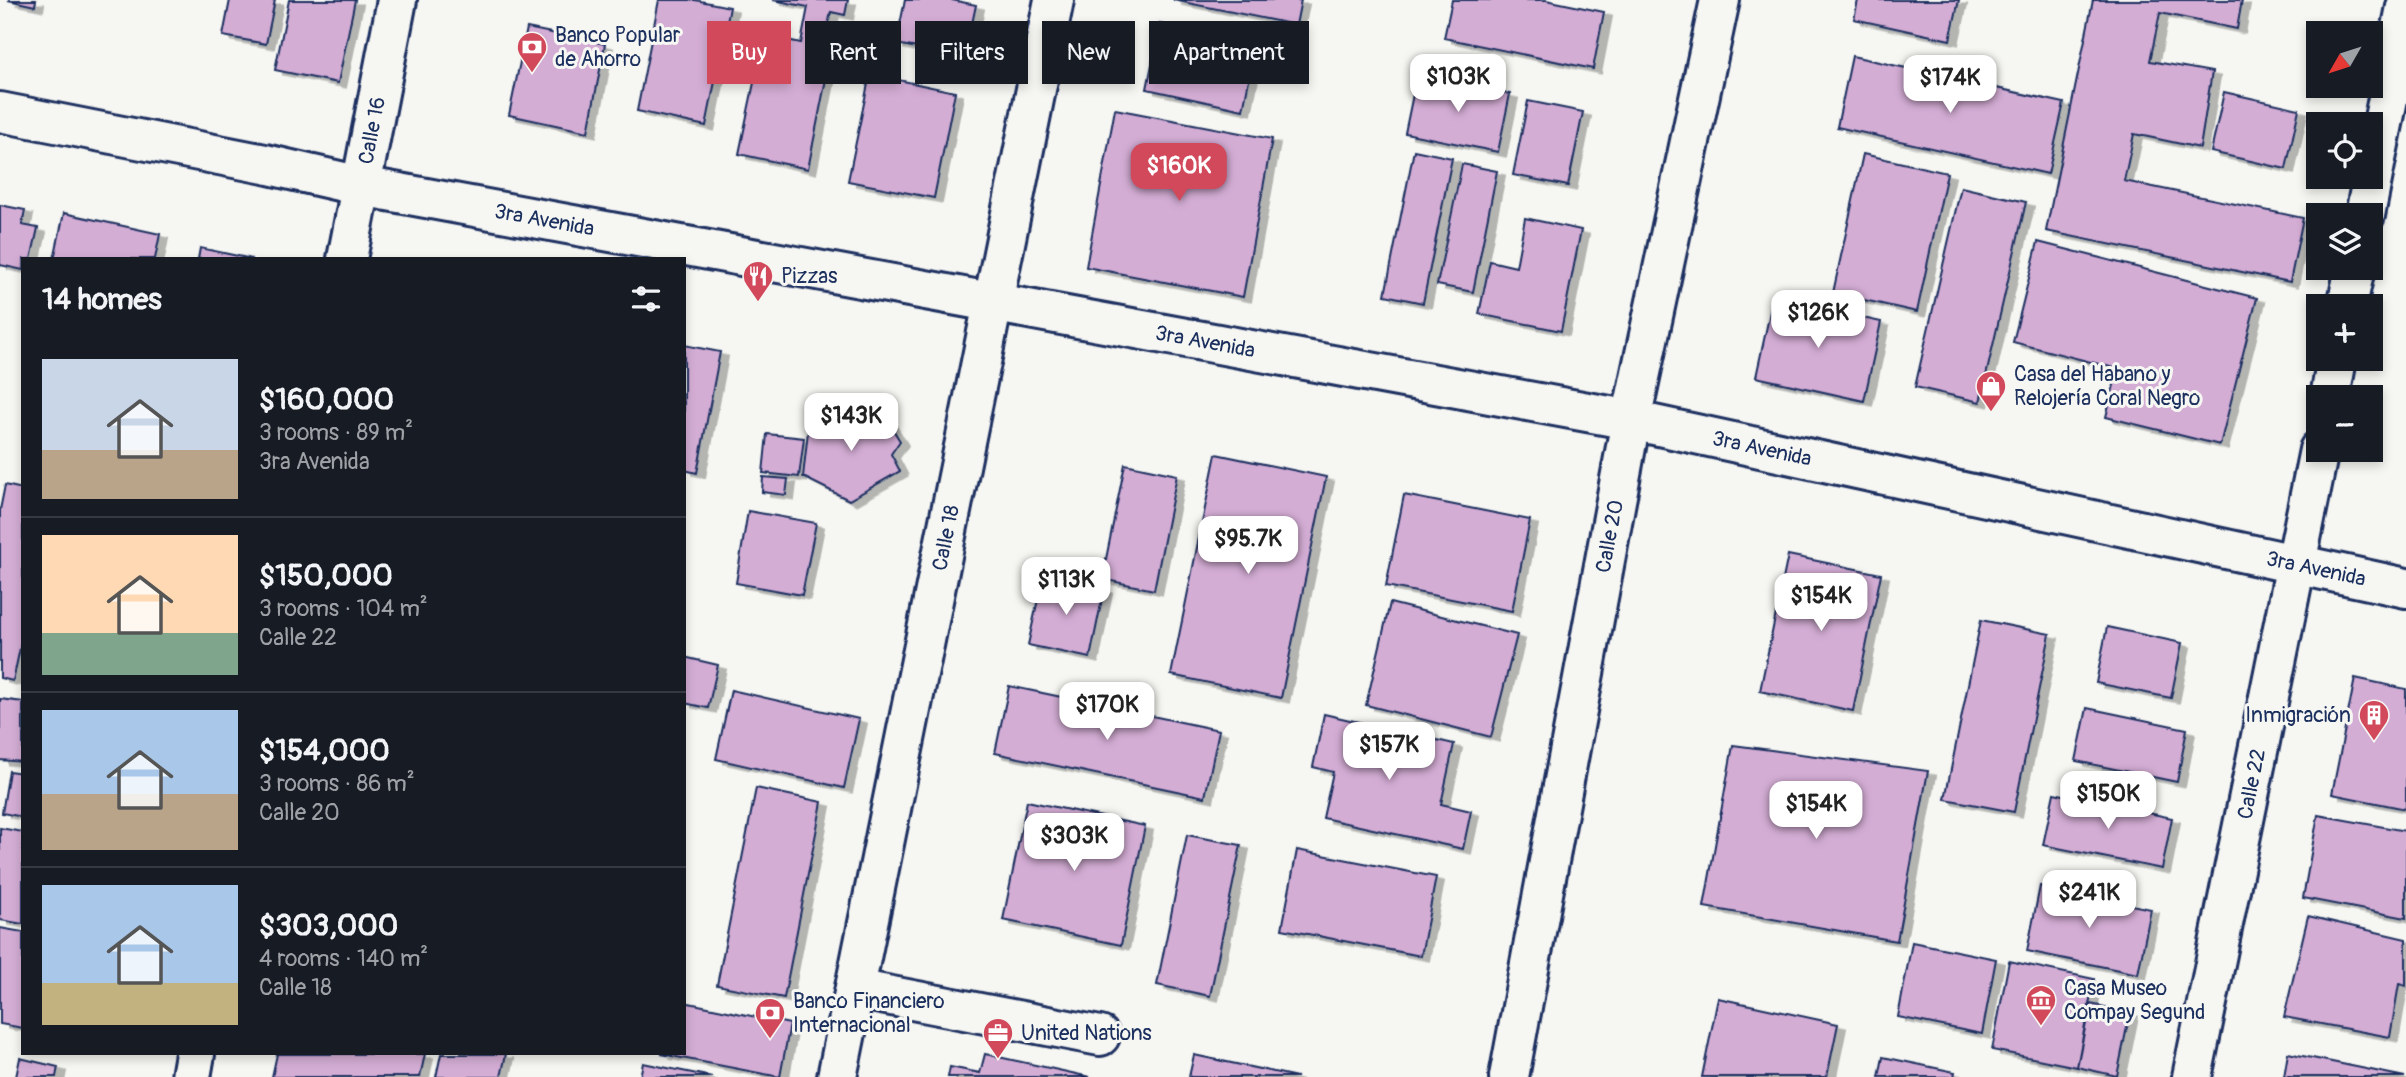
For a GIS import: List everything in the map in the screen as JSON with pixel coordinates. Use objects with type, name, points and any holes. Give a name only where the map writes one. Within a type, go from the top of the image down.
[{"type":"street","name":"Calle 16","points":[[347,257],[397,0]]},
{"type":"street","name":"Calle 18","points":[[837,1077],[1054,0]]},
{"type":"street","name":"Calle 20","points":[[1509,1077],[1631,419],[1720,0]]},
{"type":"street","points":[[2367,203],[2406,7]]},
{"type":"street","name":"3ra Avenida","points":[[0,112],[265,164],[360,186],[1631,419],[2406,588]]},
{"type":"street","name":"Calle 22","points":[[2192,1077],[2317,462]]},
{"type":"street","points":[[855,989],[1100,1036]]},
{"type":"street","points":[[191,1077],[195,1055]]},
{"type":"building","points":[[8,0],[36,0],[35,6]]},
{"type":"building","points":[[230,0],[275,0],[266,44],[223,36]]},
{"type":"building","points":[[289,0],[355,0],[338,83],[275,70]]},
{"type":"building","points":[[659,0],[695,0],[730,7],[727,21],[707,21],[707,84],[714,84],[706,126],[637,111]]},
{"type":"building","points":[[773,0],[848,0],[845,15],[831,12],[829,21],[805,21],[808,7]]},
{"type":"building","points":[[905,0],[952,0],[976,5],[973,21],[915,21],[915,48],[901,45],[901,21]]},
{"type":"building","points":[[1173,0],[1301,0],[1297,21],[1276,21]]},
{"type":"building","points":[[1452,0],[1546,0],[1604,12],[1593,69],[1444,38]]},
{"type":"building","points":[[1858,0],[1959,0],[1950,40],[1854,19]]},
{"type":"building","points":[[2093,0],[2242,0],[2237,29],[2160,13],[2150,61],[2212,72],[2200,148],[2134,134],[2124,181],[2303,218],[2290,282],[2046,231]]},
{"type":"building","points":[[805,22],[805,84],[825,84],[808,169],[739,154],[754,84],[791,84],[791,41],[801,43]]},
{"type":"building","points":[[527,28],[605,44],[588,132],[509,115]]},
{"type":"building","points":[[1852,56],[2064,103],[2048,174],[1837,127]]},
{"type":"building","points":[[1417,75],[1510,94],[1498,152],[1405,133]]},
{"type":"building","points":[[1149,79],[1149,84],[1248,84],[1243,110],[1147,89]]},
{"type":"building","points":[[901,81],[955,92],[934,198],[848,181],[868,84],[901,84]]},
{"type":"building","points":[[2224,92],[2299,109],[2286,169],[2211,152]]},
{"type":"building","points":[[1528,101],[1583,112],[1568,186],[1513,175]]},
{"type":"building","points":[[1115,109],[1272,139],[1243,297],[1086,267]]},
{"type":"building","points":[[1414,150],[1452,158],[1423,303],[1385,295]]},
{"type":"building","points":[[1863,154],[1947,173],[1917,312],[1833,293]]},
{"type":"building","points":[[1462,164],[1497,171],[1473,292],[1437,285]]},
{"type":"building","points":[[1961,187],[2026,202],[1980,402],[1915,387]]},
{"type":"building","points":[[0,205],[25,210],[22,225],[38,228],[31,257],[21,257],[21,270],[0,265]]},
{"type":"building","points":[[64,213],[160,234],[155,257],[54,257]]},
{"type":"building","points":[[1525,218],[1581,230],[1561,331],[1479,314],[1490,261],[1516,267]]},
{"type":"building","points":[[2038,242],[2257,298],[2220,445],[2106,417],[2118,369],[2013,342]]},
{"type":"building","points":[[200,248],[243,257],[198,257]]},
{"type":"building","points":[[1773,298],[1881,322],[1864,401],[1756,377]]},
{"type":"building","points":[[686,345],[720,352],[697,473],[686,470]]},
{"type":"building","points":[[842,409],[884,415],[900,441],[891,454],[900,471],[849,500],[803,477],[808,431]]},
{"type":"building","points":[[767,434],[804,438],[799,477],[763,473]]},
{"type":"building","points":[[1216,454],[1326,477],[1281,698],[1171,675]]},
{"type":"building","points":[[1125,464],[1177,475],[1154,590],[1102,579]]},
{"type":"building","points":[[763,477],[788,479],[786,495],[762,492]]},
{"type":"building","points":[[5,485],[21,489],[21,643],[13,681],[0,678],[0,510]]},
{"type":"building","points":[[1404,495],[1530,520],[1512,611],[1386,586]]},
{"type":"building","points":[[748,511],[816,523],[802,595],[736,583]]},
{"type":"building","points":[[1788,555],[1881,574],[1853,711],[1760,691]]},
{"type":"building","points":[[1043,576],[1104,589],[1090,658],[1028,645]]},
{"type":"building","points":[[1390,603],[1517,635],[1491,737],[1366,705]]},
{"type":"building","points":[[1981,620],[2050,634],[2014,812],[1945,799]]},
{"type":"building","points":[[2107,627],[2182,643],[2171,698],[2096,683]]},
{"type":"building","points":[[686,657],[718,665],[708,708],[686,703]]},
{"type":"building","name":"Inmigración","points":[[2355,678],[2406,689],[2406,809],[2332,794]]},
{"type":"building","points":[[1009,686],[1219,730],[1205,797],[995,753]]},
{"type":"building","points":[[731,690],[859,719],[844,788],[716,759]]},
{"type":"building","points":[[0,699],[21,702],[21,762],[0,760]]},
{"type":"building","points":[[2087,708],[2187,729],[2177,782],[2076,761]]},
{"type":"building","points":[[1324,714],[1454,744],[1441,804],[1471,811],[1463,849],[1323,818],[1333,772],[1313,767]]},
{"type":"building","points":[[1733,745],[1928,771],[1897,941],[1704,907]]},
{"type":"building","points":[[9,771],[21,773],[21,817],[2,813]]},
{"type":"building","points":[[756,788],[822,802],[784,998],[717,985]]},
{"type":"building","points":[[2054,793],[2172,818],[2162,869],[2043,845]]},
{"type":"building","points":[[1027,801],[1145,826],[1121,945],[1003,920]]},
{"type":"building","points":[[2318,815],[2406,831],[2406,918],[2303,898]]},
{"type":"building","points":[[0,828],[21,832],[21,924],[0,920]]},
{"type":"building","points":[[1187,835],[1241,845],[1210,996],[1157,985]]},
{"type":"building","points":[[1297,850],[1436,877],[1421,956],[1282,929]]},
{"type":"building","points":[[2040,886],[2151,909],[2138,974],[2027,951]]},
{"type":"building","points":[[2308,916],[2406,939],[2406,986],[2399,984],[2390,1037],[2284,1017]]},
{"type":"building","points":[[0,928],[21,932],[21,1028],[0,1024]]},
{"type":"building","points":[[1912,942],[1996,959],[1982,1034],[1898,1017]]},
{"type":"building","name":"Casa Museo Compay Segund","points":[[2009,961],[2094,979],[2077,1067],[1992,1050]]},
{"type":"building","points":[[1718,998],[1838,1024],[1827,1077],[1702,1077]]},
{"type":"building","points":[[686,1002],[790,1024],[780,1077],[666,1055],[686,1055]]},
{"type":"building","points":[[2090,1004],[2130,1012],[2117,1076],[2077,1067]]},
{"type":"building","points":[[2288,1053],[2405,1077],[2284,1077]]},
{"type":"building","name":"United Nations","points":[[985,1054],[1090,1077],[948,1077],[950,1067],[980,1073]]},
{"type":"building","points":[[277,1055],[425,1055],[420,1077],[272,1077]]},
{"type":"building","points":[[441,1055],[506,1055],[501,1077],[436,1077]]},
{"type":"building","points":[[1194,1055],[1297,1077],[1189,1077]]},
{"type":"building","points":[[1883,1057],[1955,1072],[1954,1077],[1879,1077]]},
{"type":"building","points":[[20,1058],[58,1067],[56,1077],[16,1077]]},
{"type":"building","points":[[643,1063],[712,1077],[640,1077]]},
{"type":"place","name":"Banco Popular de Ahorro","points":[[532,74]]},
{"type":"place","name":"Pizzas","points":[[758,303]]},
{"type":"place","name":"Casa del Habano y Relojería Coral Negro","points":[[1991,413]]},
{"type":"place","name":"Inmigración","points":[[2374,742]]},
{"type":"place","name":"Casa Museo Compay Segund","points":[[2041,1027]]},
{"type":"place","name":"Banco Financiero Internacional","points":[[770,1040]]},
{"type":"place","name":"United Nations","points":[[998,1060]]}]
